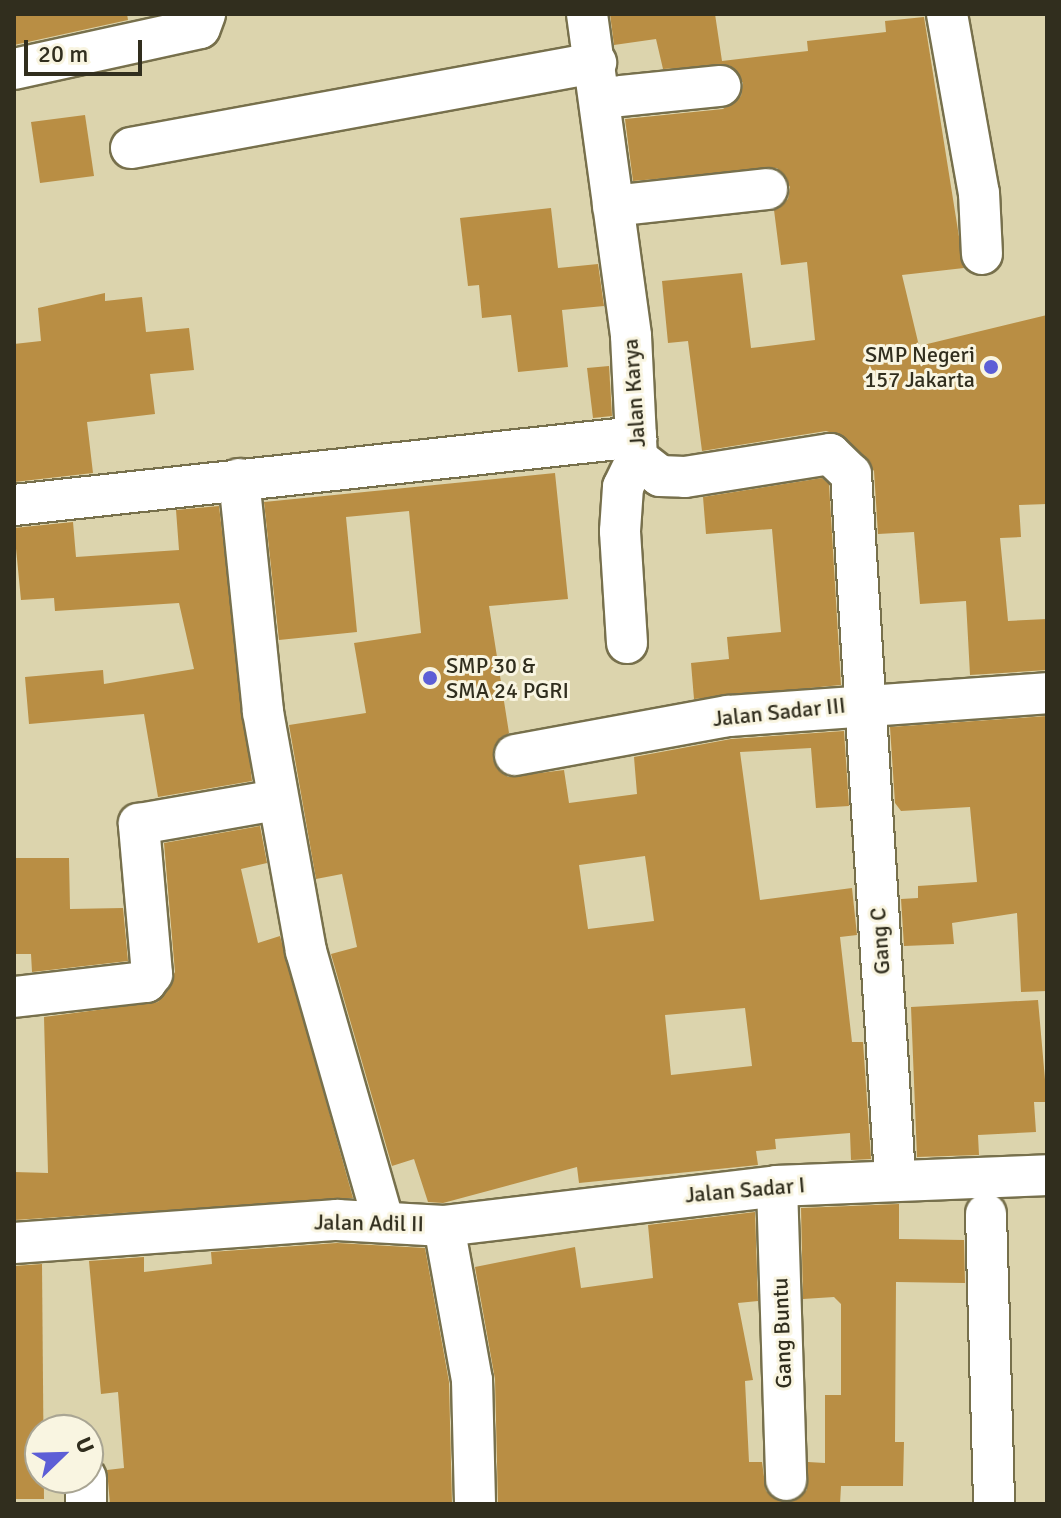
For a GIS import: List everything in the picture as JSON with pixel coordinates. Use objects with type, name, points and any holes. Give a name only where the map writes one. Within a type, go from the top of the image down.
[{"type":"street","points":[[14,69],[200,28],[205,14]]},
{"type":"street","name":"Jalan Karya","points":[[587,14],[599,80],[637,447],[660,476],[685,477],[830,454],[845,463],[851,474],[861,703]]},
{"type":"street","points":[[947,14],[979,193],[982,254]]},
{"type":"street","points":[[131,148],[599,80],[720,86]]},
{"type":"street","points":[[613,206],[767,189]]},
{"type":"street","points":[[14,505],[239,479],[637,447],[623,487],[620,531],[627,643]]},
{"type":"street","points":[[239,479],[276,800],[306,951],[383,1219]]},
{"type":"street","name":"Jalan Sadar III","points":[[515,755],[728,716],[861,703],[1047,693]]},
{"type":"street","name":"Gang C","points":[[861,703],[895,1178]]},
{"type":"street","points":[[14,997],[146,982],[152,974],[139,824],[276,800]]},
{"type":"street","name":"Jalan Sadar I","points":[[444,1226],[777,1186],[895,1178],[1047,1175]]},
{"type":"street","name":"Gang Buntu","points":[[777,1186],[786,1480]]},
{"type":"street","points":[[986,1214],[994,1504]]},
{"type":"street","name":"Jalan Adil II","points":[[14,1243],[383,1219],[444,1226],[472,1380],[475,1504]]},
{"type":"building","points":[[14,14],[127,14],[128,20],[14,45]]},
{"type":"building","points":[[610,14],[715,14],[722,61],[808,51],[807,41],[886,32],[885,21],[924,17],[964,268],[902,275],[919,346],[1047,315],[1047,504],[1019,505],[1021,537],[1000,538],[1008,621],[1047,619],[1047,670],[970,675],[966,601],[920,604],[914,532],[878,534],[874,471],[845,437],[826,431],[702,451],[688,341],[668,343],[662,281],[742,273],[751,348],[815,340],[807,262],[781,265],[774,210],[788,199],[790,187],[777,168],[633,181],[625,119],[723,109],[741,96],[743,83],[729,65],[663,69],[656,39],[614,45]]},
{"type":"building","points":[[85,115],[94,176],[40,183],[31,122]]},
{"type":"building","points":[[551,208],[558,268],[598,264],[604,306],[562,310],[568,367],[518,372],[511,315],[482,318],[479,285],[468,286],[460,218]]},
{"type":"building","points":[[105,293],[105,301],[142,297],[146,332],[189,328],[194,370],[150,374],[155,414],[87,422],[93,473],[14,482],[14,344],[41,341],[38,308]]},
{"type":"building","points":[[609,366],[612,416],[593,418],[587,368]]},
{"type":"building","points":[[555,473],[568,599],[489,606],[509,733],[494,747],[493,760],[508,777],[564,770],[569,803],[637,794],[634,757],[731,739],[844,731],[849,806],[816,808],[811,748],[740,752],[760,900],[852,888],[857,935],[840,937],[852,1042],[863,1042],[871,1159],[851,1160],[850,1133],[775,1139],[776,1149],[756,1151],[758,1165],[579,1183],[577,1167],[443,1203],[428,1202],[414,1159],[392,1166],[331,954],[357,947],[342,874],[316,879],[289,725],[366,713],[354,643],[421,633],[409,511],[346,517],[357,632],[279,640],[264,502]],"holes":[[[645,856],[654,921],[588,929],[579,865]],[[745,1008],[752,1066],[671,1075],[665,1015]]]},
{"type":"building","points":[[822,478],[829,484],[841,685],[694,699],[691,663],[729,659],[727,637],[781,632],[772,529],[706,534],[703,497]]},
{"type":"building","points":[[219,506],[252,781],[158,797],[144,714],[29,724],[25,677],[103,670],[104,684],[194,669],[179,603],[55,611],[54,598],[21,600],[14,528],[73,522],[76,557],[179,550],[176,510]]},
{"type":"building","points":[[1047,716],[1047,991],[1021,992],[1017,913],[952,923],[954,944],[904,946],[901,899],[918,898],[918,886],[977,882],[970,807],[901,811],[895,803],[890,727]]},
{"type":"building","points":[[260,826],[267,863],[241,869],[258,943],[280,936],[353,1198],[14,1220],[14,1172],[48,1173],[44,1017],[158,1002],[175,972],[164,843]]},
{"type":"building","points":[[14,858],[69,858],[70,909],[123,908],[128,961],[32,972],[31,954],[14,954]]},
{"type":"building","points":[[1038,1000],[1047,1102],[1034,1102],[1036,1132],[978,1135],[979,1155],[917,1157],[911,1007]]},
{"type":"building","points":[[899,1204],[899,1239],[964,1240],[965,1283],[896,1282],[895,1442],[904,1442],[903,1486],[841,1486],[840,1504],[498,1504],[495,1379],[475,1267],[575,1247],[581,1288],[653,1278],[648,1225],[755,1212],[758,1301],[738,1303],[753,1380],[745,1381],[749,1462],[762,1462],[766,1491],[787,1503],[807,1490],[808,1462],[825,1463],[825,1395],[841,1395],[841,1304],[834,1297],[803,1299],[801,1208]]},
{"type":"building","points":[[337,1243],[425,1248],[449,1382],[452,1504],[110,1504],[107,1470],[124,1468],[118,1392],[101,1394],[89,1261],[144,1257],[144,1272],[212,1264],[211,1252]]},
{"type":"building","points":[[42,1264],[43,1414],[24,1414],[24,1494],[44,1494],[44,1499],[14,1499],[14,1266]]},
{"type":"place","name":"SMP Negeri 157 Jakarta","points":[[991,367]]},
{"type":"place","name":"SMP 30 & SMA 24 PGRI","points":[[430,678]]}]
